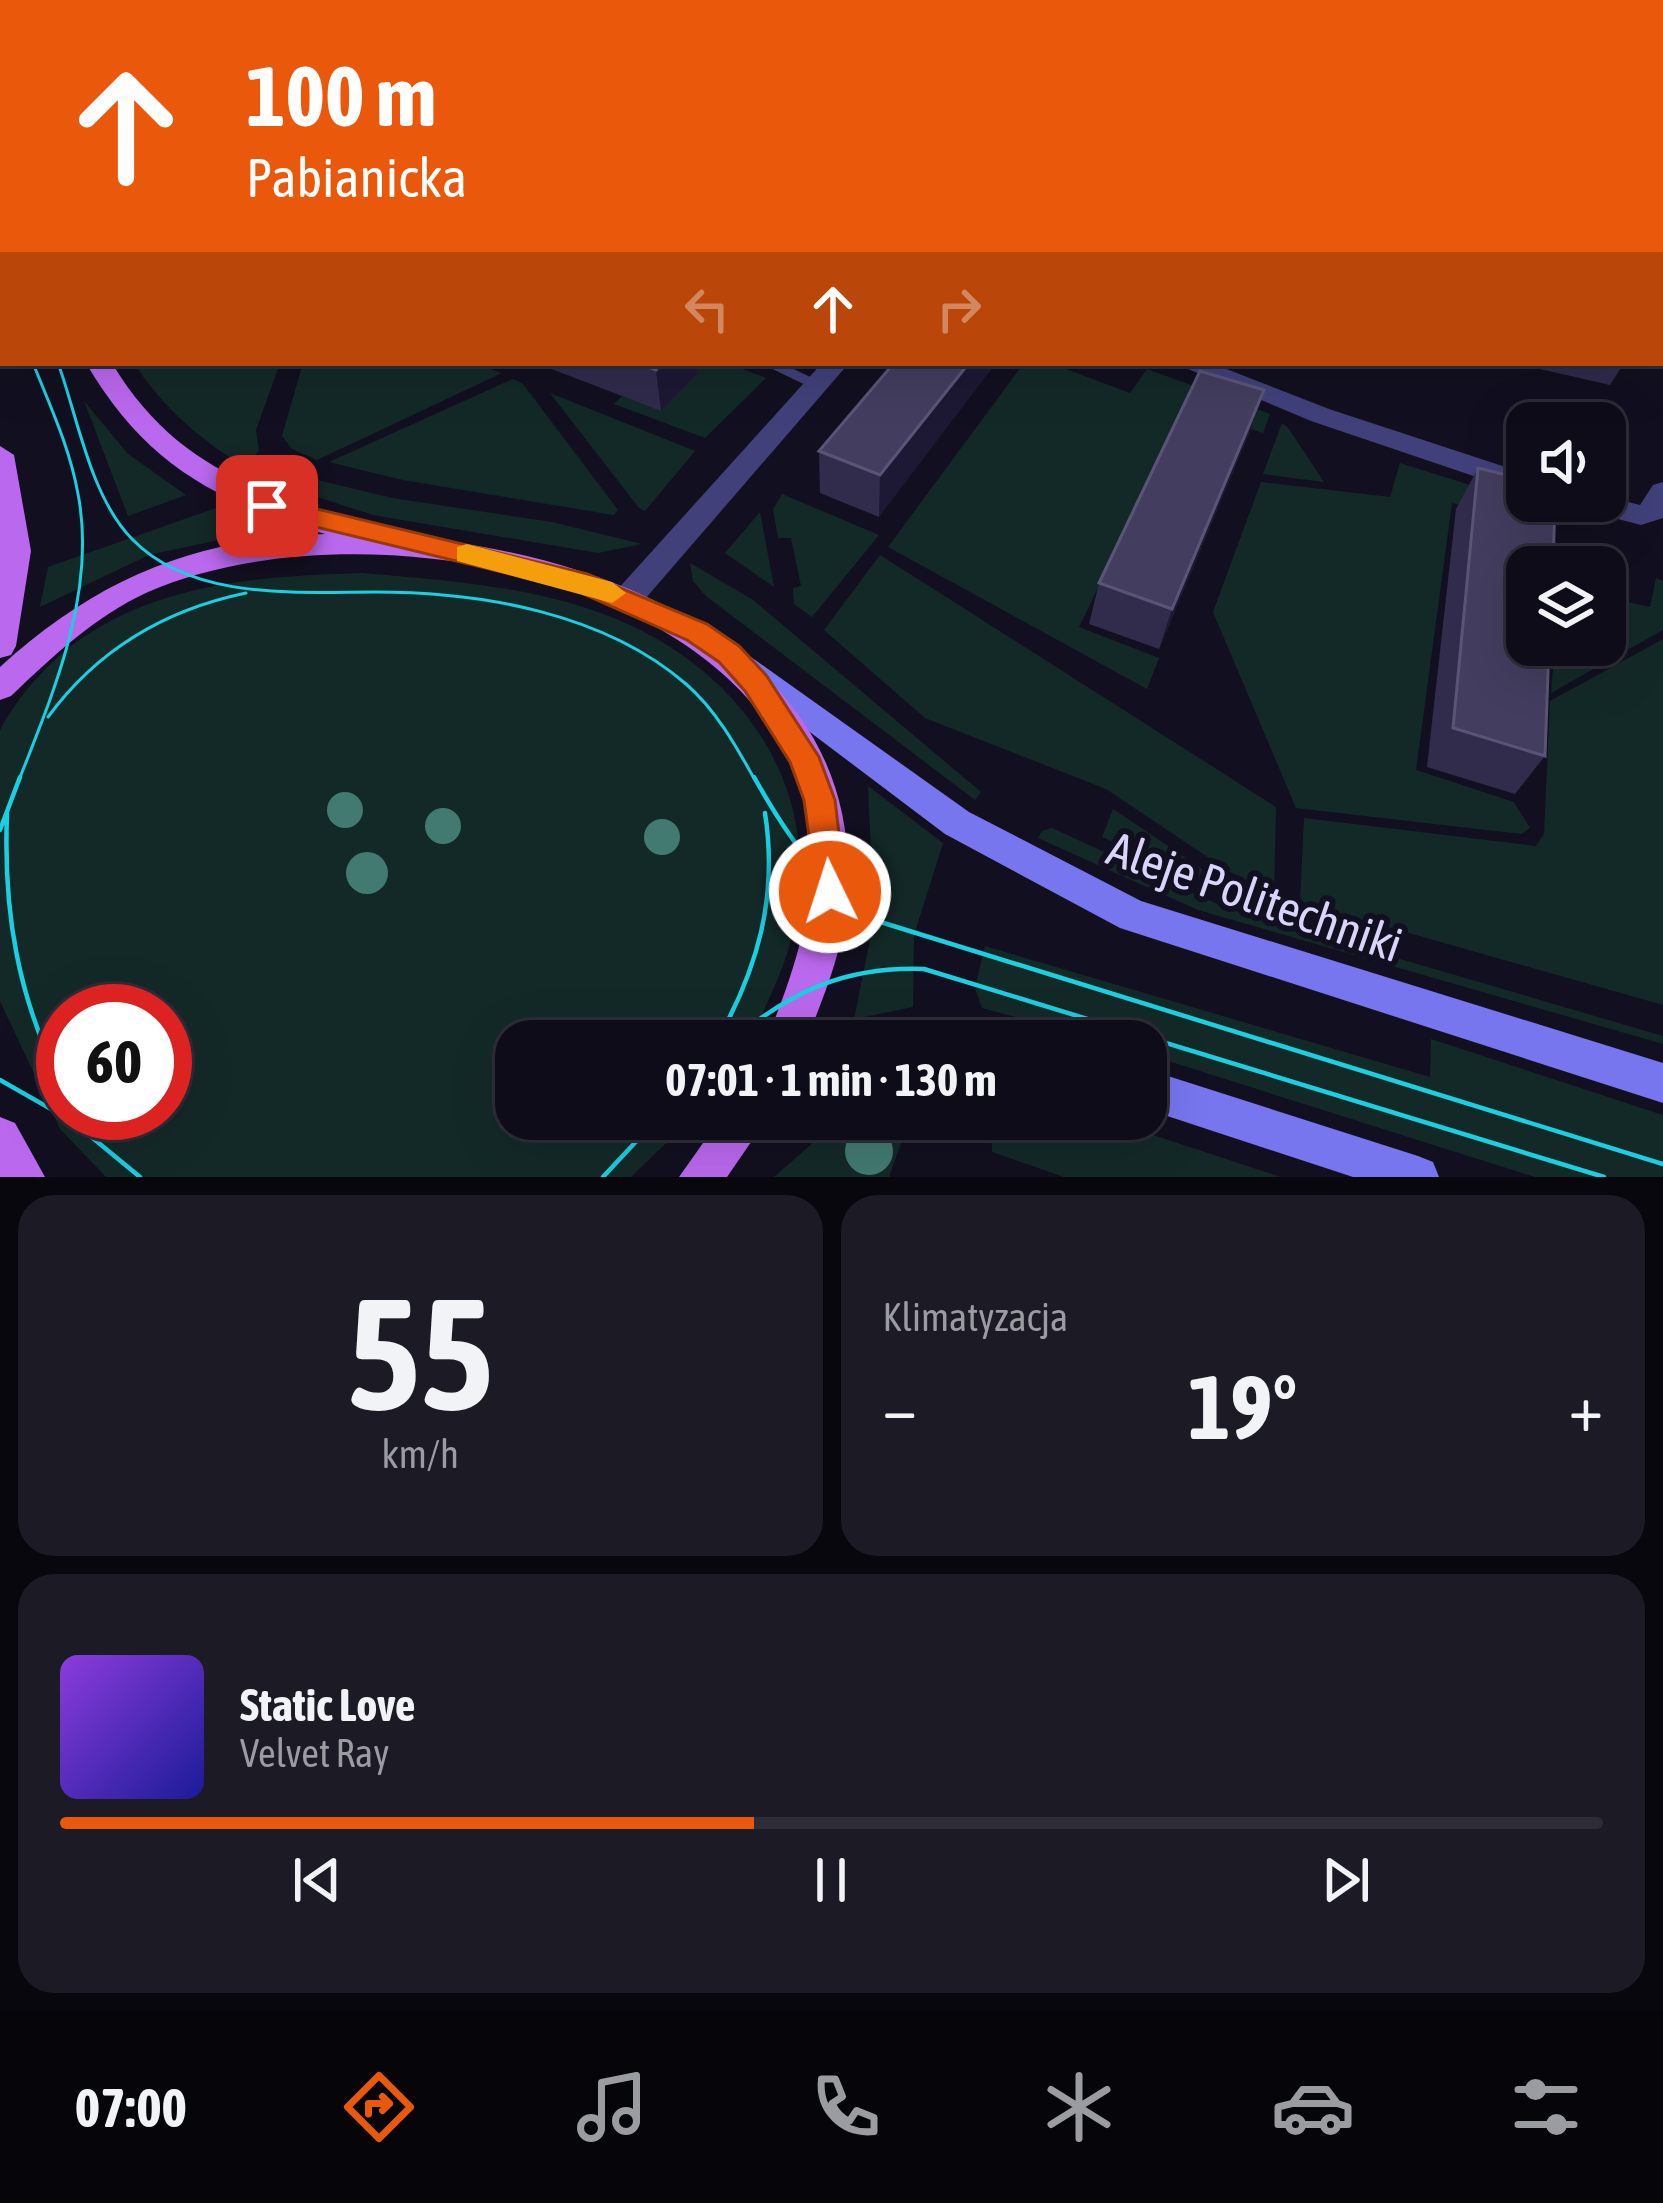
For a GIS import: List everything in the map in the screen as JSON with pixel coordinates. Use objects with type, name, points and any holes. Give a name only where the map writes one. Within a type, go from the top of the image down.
[{"type":"main road","points":[[100,366],[112,389],[148,433],[222,487],[320,523],[530,567],[628,598],[729,654],[782,717],[804,757],[828,850],[822,942],[794,1020]]},
{"type":"main road","points":[[0,455],[16,510],[20,554],[0,646]]},
{"type":"main road","points":[[0,687],[101,603],[176,570],[303,549],[430,548]]},
{"type":"main road","name":"Aleje Politechniki","points":[[729,654],[957,823],[1133,916],[1663,1082]]},
{"type":"main road","points":[[1167,1096],[1418,1177]]},
{"type":"main road","points":[[0,1138],[24,1177]]},
{"type":"main road","points":[[700,1177],[732,1140]]},
{"type":"street","points":[[1195,366],[1320,415],[1506,477]]},
{"type":"street","points":[[628,598],[826,374]]},
{"type":"street","points":[[1626,511],[1641,515],[1654,510],[1663,491]]},
{"type":"lane","points":[[784,366],[826,374]]},
{"type":"green space","points":[[136,366],[279,366],[256,430],[259,451],[244,467],[197,433]]},
{"type":"green space","points":[[302,366],[482,366],[502,373],[317,460],[292,449],[282,436]]},
{"type":"green space","points":[[666,366],[735,366],[766,378],[705,438],[614,404],[622,396],[662,411]]},
{"type":"green space","points":[[1022,366],[1058,366],[1130,393],[1147,369],[1270,414],[1263,433],[1185,408],[1079,627],[1159,658],[1147,689],[888,547]]},
{"type":"green space","points":[[513,379],[523,384],[618,510],[614,515],[403,480],[329,462]]},
{"type":"green space","points":[[550,393],[695,451],[645,511]]},
{"type":"green space","points":[[84,401],[128,454],[186,495],[128,516]]},
{"type":"green space","points":[[1282,423],[1289,429],[1324,482],[1263,474]]},
{"type":"green space","points":[[1400,463],[1506,496],[1506,517],[1452,503],[1416,770],[1514,802],[1530,828],[1522,834],[1296,808],[1213,612],[1261,482],[1390,497]]},
{"type":"green space","points":[[301,476],[392,498],[552,522],[642,544],[598,553],[373,515],[277,484]]},
{"type":"green space","points":[[782,494],[879,535],[812,617],[794,604],[793,588],[801,586],[791,538],[778,538],[773,509]]},
{"type":"green space","points":[[216,508],[261,531],[149,555],[40,607],[48,567]]},
{"type":"green space","points":[[760,512],[774,587],[725,553]]},
{"type":"green space","points":[[880,555],[1276,807],[1274,894],[1230,872],[1106,789],[925,718],[824,630]]},
{"type":"green space","points":[[690,563],[753,600],[981,792],[975,800],[706,596],[693,581]]},
{"type":"green space","points":[[363,573],[506,589],[562,601],[637,628],[681,654],[752,722],[776,764],[793,810],[800,860],[794,930],[759,1020],[495,1020],[495,1140],[669,1140],[631,1177],[106,1177],[71,1140],[192,1140],[192,984],[36,984],[36,1078],[0,1001],[0,730],[32,684],[69,648],[111,621],[157,601],[256,580]]},
{"type":"green space","points":[[1656,578],[1663,581],[1663,630],[1626,651],[1626,602],[1650,607]]},
{"type":"green space","points":[[1663,639],[1663,1005],[1300,902],[1304,818],[1536,846],[1544,834],[1550,701],[1614,666],[1626,666],[1626,659]]},
{"type":"green space","points":[[1553,666],[1599,666],[1551,693]]},
{"type":"green space","points":[[868,786],[943,843],[914,935],[913,1007],[854,1019],[874,920]]},
{"type":"green space","points":[[1113,809],[1250,901],[1102,837]]},
{"type":"green space","points":[[1052,828],[1226,908],[1663,1036],[1663,1044],[1198,910],[1038,838]]},
{"type":"green space","points":[[985,946],[1430,1077],[1431,1039],[1663,1115],[1663,1177],[1535,1177],[1167,1061],[1167,1020],[1027,1020],[982,1008],[975,988]]},
{"type":"green space","points":[[816,1140],[902,1140],[889,1177],[774,1177]]},
{"type":"green space","points":[[992,1140],[1167,1140],[1281,1177],[1064,1177],[992,1152]]},
{"type":"building","points":[[891,366],[967,366],[880,475],[819,451]]},
{"type":"building","points":[[1200,371],[1264,390],[1172,609],[1099,583]]},
{"type":"building","points":[[1478,468],[1506,475],[1506,522],[1554,522],[1554,546],[1506,546],[1506,666],[1548,666],[1545,756],[1453,728]]},
{"type":"tram line","points":[[19,780],[69,640],[82,567],[74,477],[34,366]]},
{"type":"tram line","points":[[59,366],[106,501],[132,539],[156,559],[184,573],[247,589],[457,596],[540,611],[580,624],[618,640],[686,684],[716,717],[755,780]]},
{"type":"tram line","points":[[48,717],[88,671],[135,636],[188,610],[246,593]]},
{"type":"tram line","points":[[0,830],[20,777]]},
{"type":"tram line","points":[[754,777],[805,856],[836,890],[874,920],[1663,1164]]},
{"type":"tram line","points":[[728,1020],[761,931],[769,874],[765,813]]},
{"type":"tram line","points":[[7,814],[11,920],[36,1024]]},
{"type":"tram line","points":[[758,1020],[821,985],[896,969],[924,969],[1091,1020]]},
{"type":"tram line","points":[[1167,1043],[1604,1177]]},
{"type":"tram line","points":[[0,1080],[72,1121],[140,1177]]},
{"type":"tram line","points":[[603,1177],[637,1140]]},
{"type":"slow traffic","points":[[467,554],[530,567],[612,593]]},
{"type":"route","points":[[267,506],[345,530],[578,581],[628,598],[697,632],[729,654],[756,683],[804,757],[819,800],[830,892]]}]
